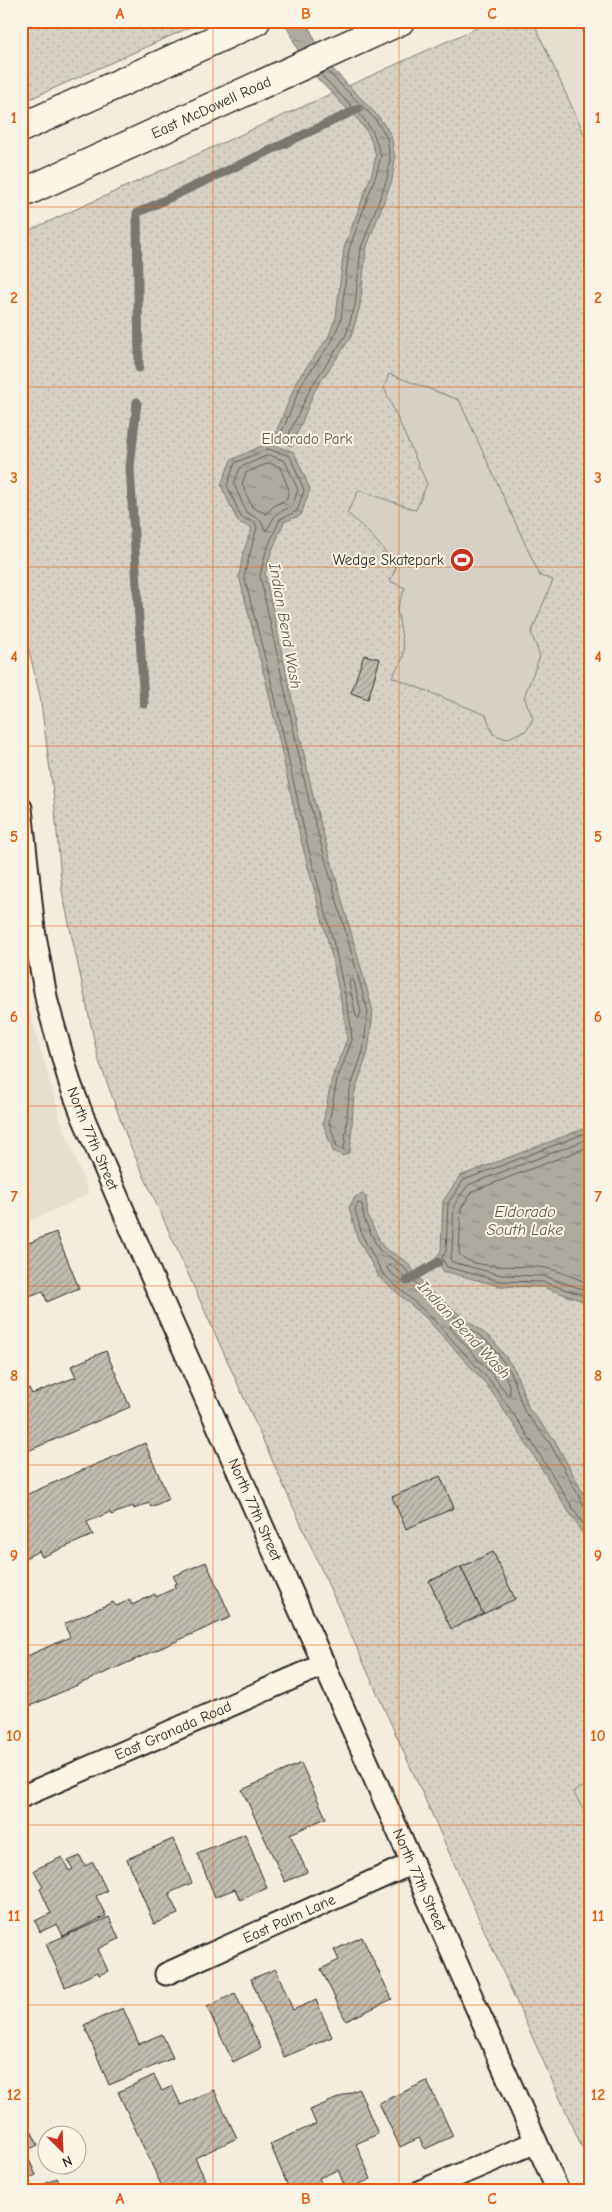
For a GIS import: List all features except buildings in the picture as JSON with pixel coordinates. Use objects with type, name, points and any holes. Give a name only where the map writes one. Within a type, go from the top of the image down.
[{"type":"main road","points":[[21,128],[256,21]]},
{"type":"main road","name":"East McDowell Road","points":[[21,194],[400,21]]},
{"type":"street","name":"North 77th Street","points":[[21,808],[27,876],[40,968],[47,1002],[70,1083],[157,1290],[558,2191]]},
{"type":"street","name":"East Granada Road","points":[[21,1797],[325,1664]]},
{"type":"street","name":"East Palm Lane","points":[[166,1974],[413,1863]]},
{"type":"street","points":[[421,2191],[536,2142]]},
{"type":"shaded area","points":[[533,21],[591,21],[591,149]]},
{"type":"shaded area","points":[[21,974],[61,1121],[89,1194],[21,1225]]},
{"type":"green space","points":[[21,21],[204,21],[21,103]]},
{"type":"green space","name":"Eldorado Park","points":[[492,21],[533,21],[591,149],[591,2167],[129,1143],[98,1058],[62,891],[54,799],[40,696],[21,618],[21,234]]},
{"type":"green space","name":"Wedge Skatepark","points":[[389,374],[459,400],[540,576],[553,580],[531,633],[540,656],[524,697],[533,718],[527,730],[506,739],[493,734],[486,715],[392,677],[403,658],[404,649],[397,609],[405,588],[390,581],[396,568],[391,560],[374,539],[347,513],[359,490],[416,510],[427,484],[384,388]]},
{"type":"green space","points":[[591,1783],[591,1823],[573,1792]]},
{"type":"water","points":[[284,21],[306,21],[325,61],[378,116],[391,135],[395,159],[392,180],[366,249],[360,306],[351,337],[315,390],[292,446],[274,438],[297,380],[328,338],[336,317],[344,248],[372,173],[376,155],[369,135],[359,121],[306,67]]},
{"type":"water","points":[[268,443],[294,452],[310,489],[301,515],[284,522],[271,553],[265,575],[314,800],[373,1011],[368,1052],[354,1094],[350,1152],[343,1156],[333,1151],[323,1123],[332,1078],[347,1039],[345,1020],[331,953],[301,840],[269,694],[239,576],[243,553],[252,528],[238,522],[221,485],[231,460]]},
{"type":"water","name":"Eldorado South Lake","points":[[591,1126],[591,1304],[543,1287],[500,1286],[443,1271],[436,1257],[441,1251],[443,1201],[460,1176]]},
{"type":"water","name":"Indian Bend Wash","points":[[362,1194],[366,1197],[368,1217],[383,1247],[407,1262],[427,1289],[493,1340],[515,1370],[529,1409],[554,1439],[591,1508],[591,1547],[487,1385],[426,1318],[379,1277],[357,1237],[349,1207],[355,1197]]},
{"type":"waterway","points":[[139,368],[137,213],[358,109]]},
{"type":"waterway","points":[[137,402],[130,467],[144,704]]},
{"type":"waterway","name":"Indian Bend Wash","points":[[407,1281],[438,1262]]},
{"type":"place","name":"Wedge Skatepark","points":[[462,560]]}]
